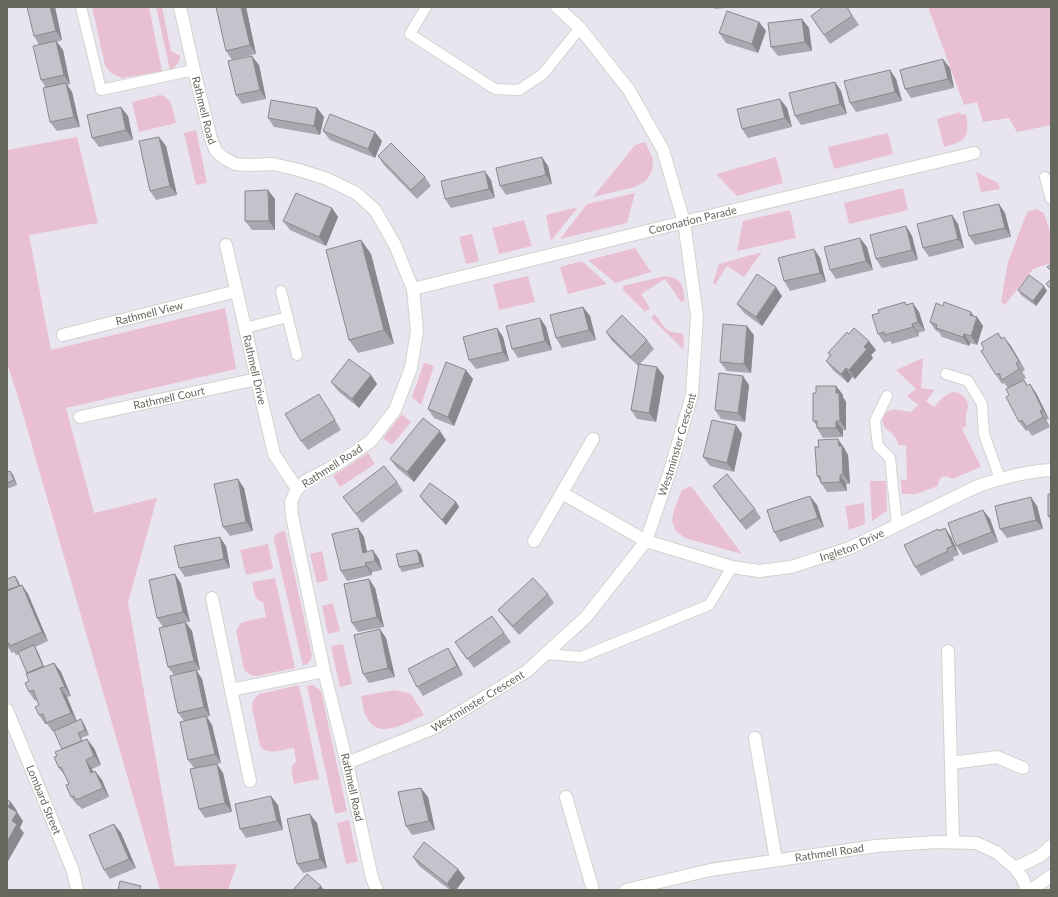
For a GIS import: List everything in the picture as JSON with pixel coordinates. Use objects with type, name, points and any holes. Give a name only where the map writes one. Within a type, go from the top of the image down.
[{"type":"street","name":"Rathmell Road","points":[[180,7],[211,139],[216,151],[224,158],[235,164],[273,164],[299,170],[327,179],[356,193],[375,210],[394,245],[413,289],[417,331],[411,368],[395,410],[370,441],[336,465],[307,480],[297,489],[292,502],[292,516],[324,671],[376,890]]},
{"type":"street","name":"Westminster Crescent","points":[[347,763],[434,728],[527,671],[586,617],[646,541],[670,474],[692,395],[697,316],[684,222],[663,150],[629,90],[580,28],[557,7]]},
{"type":"street","name":"Coronation Parade","points":[[413,289],[684,222],[974,153]]},
{"type":"street","name":"Rathmell Drive","points":[[226,245],[274,454],[297,489]]},
{"type":"street","name":"Rathmell View","points":[[63,335],[236,291]]},
{"type":"street","name":"Rathmell Court","points":[[80,417],[257,379]]},
{"type":"street","points":[[534,541],[593,439]]},
{"type":"street","name":"Ingleton Drive","points":[[562,493],[646,541],[732,567],[759,571],[791,567],[850,548],[978,486],[1000,479],[1037,471],[1051,470]]},
{"type":"street","points":[[212,598],[250,781]]},
{"type":"street","points":[[948,651],[953,842]]},
{"type":"street","points":[[231,690],[324,671]]},
{"type":"street","name":"Lombard Street","points":[[7,710],[73,871],[77,890]]},
{"type":"street","points":[[755,738],[776,860]]},
{"type":"street","points":[[951,763],[997,757],[1023,768]]},
{"type":"street","points":[[566,797],[593,890]]},
{"type":"street","name":"Rathmell Road","points":[[626,890],[710,870],[876,846],[937,842],[976,843],[996,852],[1015,868],[1025,884]]},
{"type":"street","points":[[1015,868],[1040,856],[1051,846]]},
{"type":"street","points":[[1031,890],[1051,876]]},
{"type":"lane","points":[[81,7],[101,90],[194,70]]},
{"type":"lane","points":[[426,7],[410,34],[495,89],[519,90],[543,74],[580,28]]},
{"type":"lane","points":[[1045,177],[1051,199]]},
{"type":"lane","points":[[281,291],[297,355]]},
{"type":"lane","points":[[245,328],[288,317]]},
{"type":"lane","points":[[946,374],[968,381],[982,404],[984,434],[1000,479]]},
{"type":"lane","points":[[887,396],[875,420],[878,446],[890,458],[897,525]]},
{"type":"lane","points":[[546,654],[581,657],[710,606],[732,567]]},
{"type":"shaded area","points":[[92,7],[149,7],[162,71],[123,78],[110,72],[105,65]]},
{"type":"shaded area","points":[[156,7],[162,7],[171,51],[180,56],[177,64],[170,70]]},
{"type":"shaded area","points":[[928,7],[1051,7],[1051,125],[1017,132],[1009,118],[983,122],[977,102],[964,105]]},
{"type":"shaded area","points":[[160,95],[164,96],[170,102],[176,123],[139,132],[132,102]]},
{"type":"shaded area","points":[[960,112],[961,115],[966,114],[967,133],[962,140],[944,147],[937,119]]},
{"type":"shaded area","points":[[196,130],[207,183],[196,185],[184,133]]},
{"type":"shaded area","points":[[888,133],[893,154],[834,169],[828,147]]},
{"type":"shaded area","points":[[77,137],[98,223],[29,235],[51,350],[225,308],[236,369],[66,408],[94,513],[157,498],[128,602],[175,866],[237,864],[228,890],[160,890],[7,363],[7,150]]},
{"type":"shaded area","points":[[645,142],[653,159],[652,171],[646,181],[635,187],[593,197],[635,145]]},
{"type":"shaded area","points":[[776,157],[783,183],[737,196],[716,174]]},
{"type":"shaded area","points":[[976,172],[998,183],[1000,189],[981,192]]},
{"type":"shaded area","points":[[903,188],[908,210],[849,224],[844,203]]},
{"type":"shaded area","points":[[635,193],[627,223],[560,239],[587,204]]},
{"type":"shaded area","points":[[578,207],[551,241],[546,215]]},
{"type":"shaded area","points":[[1036,209],[1044,213],[1051,236],[1051,263],[1033,269],[1005,305],[1001,302],[1008,262],[1027,212]]},
{"type":"shaded area","points":[[790,210],[796,238],[737,251],[743,221]]},
{"type":"shaded area","points":[[524,220],[532,246],[499,254],[492,228]]},
{"type":"shaded area","points":[[472,234],[479,261],[466,264],[459,237]]},
{"type":"shaded area","points":[[635,248],[651,272],[615,283],[588,260]]},
{"type":"shaded area","points":[[762,252],[744,277],[727,266],[715,285],[713,283],[719,264]]},
{"type":"shaded area","points":[[582,261],[607,284],[568,294],[560,267]]},
{"type":"shaded area","points":[[528,276],[535,302],[499,310],[493,284]]},
{"type":"shaded area","points":[[665,276],[675,278],[681,283],[685,300],[681,302],[665,279],[641,294],[650,308],[645,312],[623,290],[623,286]]},
{"type":"shaded area","points":[[655,314],[666,329],[677,333],[683,333],[683,349],[651,318]]},
{"type":"shaded area","points":[[923,358],[921,388],[935,390],[926,401],[934,407],[946,395],[954,392],[962,395],[966,400],[968,406],[966,417],[967,425],[962,429],[981,467],[952,479],[944,476],[939,480],[938,486],[916,494],[902,494],[901,480],[907,480],[906,445],[899,445],[893,435],[884,426],[883,419],[887,411],[899,410],[911,412],[918,405],[907,396],[916,389],[896,370]]},
{"type":"shaded area","points":[[424,363],[434,366],[421,405],[412,397]]},
{"type":"shaded area","points":[[402,414],[411,422],[392,445],[383,438]]},
{"type":"shaded area","points":[[368,453],[375,464],[340,487],[333,476]]},
{"type":"shaded area","points":[[870,481],[886,481],[887,511],[872,521]]},
{"type":"shaded area","points":[[691,486],[742,554],[685,538],[676,531],[672,521],[674,510],[682,490]]},
{"type":"shaded area","points":[[864,503],[865,524],[849,530],[845,506]]},
{"type":"shaded area","points":[[285,531],[312,655],[309,662],[303,666],[274,540],[277,534]]},
{"type":"shaded area","points":[[268,544],[273,569],[246,575],[240,550]]},
{"type":"shaded area","points":[[322,551],[328,580],[317,583],[310,554]]},
{"type":"shaded area","points":[[275,578],[295,668],[253,676],[244,669],[236,631],[243,622],[266,617],[263,602],[258,600],[256,597],[252,582]]},
{"type":"shaded area","points":[[333,603],[340,631],[328,634],[322,606]]},
{"type":"shaded area","points":[[343,644],[352,684],[340,687],[331,646]]},
{"type":"shaded area","points":[[299,685],[319,779],[294,784],[292,766],[296,762],[294,748],[276,751],[267,751],[263,749],[260,745],[252,706],[254,700],[259,694]]},
{"type":"shaded area","points":[[313,685],[321,691],[347,811],[335,814],[307,686]]},
{"type":"shaded area","points":[[395,690],[411,694],[424,715],[394,728],[386,729],[372,725],[366,716],[361,696]]},
{"type":"shaded area","points":[[349,820],[358,862],[346,864],[337,823]]},
{"type":"building","points":[[27,7],[50,7],[56,31],[34,36]]},
{"type":"building","points":[[216,7],[241,7],[250,45],[226,51]]},
{"type":"building","points":[[823,7],[847,7],[852,16],[824,35],[811,16]]},
{"type":"building","points":[[727,11],[759,22],[752,44],[719,33]]},
{"type":"building","points":[[802,19],[805,42],[771,47],[768,23]]},
{"type":"building","points":[[56,41],[64,75],[41,80],[33,46]]},
{"type":"building","points":[[252,56],[260,90],[236,95],[228,61]]},
{"type":"building","points":[[943,59],[948,79],[905,89],[900,70]]},
{"type":"building","points":[[890,70],[895,92],[850,103],[844,81]]},
{"type":"building","points":[[835,82],[840,104],[795,116],[789,93]]},
{"type":"building","points":[[66,83],[74,117],[50,122],[43,88]]},
{"type":"building","points":[[780,99],[785,118],[742,129],[737,109]]},
{"type":"building","points":[[271,100],[317,108],[314,126],[268,118]]},
{"type":"building","points":[[121,107],[126,130],[92,138],[87,115]]},
{"type":"building","points":[[330,114],[375,132],[368,149],[323,131]]},
{"type":"building","points":[[159,137],[170,186],[150,191],[139,141]]},
{"type":"building","points":[[391,143],[425,177],[411,190],[378,156]]},
{"type":"building","points":[[542,157],[546,175],[500,186],[496,168]]},
{"type":"building","points":[[485,171],[489,189],[445,199],[441,181]]},
{"type":"building","points":[[268,190],[269,221],[245,221],[245,191]]},
{"type":"building","points":[[296,193],[332,208],[319,237],[283,221]]},
{"type":"building","points":[[999,204],[1005,228],[969,236],[963,212]]},
{"type":"building","points":[[952,215],[958,239],[923,248],[917,224]]},
{"type":"building","points":[[906,226],[912,250],[876,259],[870,235]]},
{"type":"building","points":[[860,238],[866,261],[830,270],[824,247]]},
{"type":"building","points":[[361,240],[384,330],[349,340],[326,250]]},
{"type":"building","points":[[814,249],[820,273],[784,281],[778,258]]},
{"type":"building","points":[[1051,264],[1051,271],[1047,267]]},
{"type":"building","points":[[757,274],[776,287],[756,317],[737,304]]},
{"type":"building","points":[[1029,275],[1044,286],[1033,301],[1018,290]]},
{"type":"building","points":[[1051,279],[1051,289],[1046,284]]},
{"type":"building","points":[[905,302],[906,305],[913,303],[918,322],[912,324],[913,327],[885,335],[884,332],[878,334],[872,315],[879,313],[878,310]]},
{"type":"building","points":[[944,302],[971,312],[970,315],[977,317],[971,336],[964,334],[963,337],[936,328],[937,325],[930,322],[936,303],[943,306]]},
{"type":"building","points":[[583,307],[589,330],[556,338],[550,315]]},
{"type":"building","points":[[622,315],[647,340],[631,357],[606,332]]},
{"type":"building","points":[[540,318],[545,341],[512,349],[506,326]]},
{"type":"building","points":[[723,324],[747,326],[744,364],[720,362]]},
{"type":"building","points":[[497,328],[503,352],[469,360],[463,337]]},
{"type":"building","points":[[854,328],[869,341],[864,347],[867,349],[849,370],[846,368],[841,374],[826,361],[831,355],[828,353],[847,332],[849,334]]},
{"type":"building","points":[[998,333],[1001,339],[1004,337],[1019,361],[1016,363],[1019,369],[1002,380],[999,373],[996,375],[981,351],[984,349],[981,343]]},
{"type":"building","points":[[349,359],[371,375],[352,399],[331,382]]},
{"type":"building","points":[[446,362],[466,370],[448,417],[428,409]]},
{"type":"building","points":[[639,364],[657,367],[649,413],[631,410]]},
{"type":"building","points":[[719,373],[743,376],[738,413],[715,410]]},
{"type":"building","points":[[1024,380],[1027,386],[1030,384],[1043,410],[1040,411],[1043,417],[1026,427],[1022,420],[1019,422],[1006,397],[1009,395],[1006,389]]},
{"type":"building","points":[[816,386],[836,386],[836,393],[839,393],[840,421],[836,421],[836,428],[817,428],[817,421],[813,421],[813,393],[816,393]]},
{"type":"building","points":[[319,394],[335,420],[301,441],[285,414]]},
{"type":"building","points":[[423,418],[440,431],[407,472],[390,459]]},
{"type":"building","points":[[712,420],[736,425],[727,463],[703,457]]},
{"type":"building","points":[[838,439],[839,446],[842,446],[843,474],[840,475],[840,482],[821,483],[820,476],[817,476],[815,447],[819,447],[818,440]]},
{"type":"building","points":[[384,466],[397,482],[356,514],[343,497]]},
{"type":"building","points":[[10,471],[14,480],[7,483],[7,472]]},
{"type":"building","points":[[727,474],[755,509],[740,521],[713,486]]},
{"type":"building","points":[[238,479],[246,522],[223,527],[214,484]]},
{"type":"building","points":[[430,483],[456,502],[442,520],[420,496]]},
{"type":"building","points":[[1048,494],[1051,494],[1051,516],[1048,516]]},
{"type":"building","points":[[810,496],[818,518],[774,532],[767,510]]},
{"type":"building","points":[[1031,497],[1036,520],[1000,529],[995,506]]},
{"type":"building","points":[[983,510],[992,532],[956,546],[948,523]]},
{"type":"building","points":[[358,528],[363,553],[373,550],[375,561],[365,563],[366,566],[341,571],[332,534]]},
{"type":"building","points":[[945,528],[953,546],[947,548],[948,551],[915,567],[904,545],[938,529],[939,531]]},
{"type":"building","points":[[220,537],[224,559],[179,568],[174,546]]},
{"type":"building","points":[[417,550],[420,563],[399,567],[396,554]]},
{"type":"building","points":[[175,574],[183,612],[157,618],[149,580]]},
{"type":"building","points":[[15,576],[19,586],[7,590],[7,579]]},
{"type":"building","points":[[533,578],[548,594],[513,626],[498,610]]},
{"type":"building","points":[[369,579],[377,617],[352,623],[344,584]]},
{"type":"building","points":[[22,585],[42,632],[10,646],[9,643],[7,643],[7,591]]},
{"type":"building","points":[[492,616],[504,633],[467,659],[455,642]]},
{"type":"building","points":[[185,622],[194,661],[168,667],[159,628]]},
{"type":"building","points":[[380,629],[388,668],[363,674],[354,635]]},
{"type":"building","points":[[34,645],[43,666],[27,673],[18,652]]},
{"type":"building","points":[[448,648],[457,666],[417,687],[408,669]]},
{"type":"building","points":[[54,663],[65,687],[60,688],[71,713],[46,723],[43,714],[39,715],[35,707],[39,705],[33,690],[29,692],[25,683],[29,681],[26,674]]},
{"type":"building","points":[[196,670],[204,707],[178,713],[170,676]]},
{"type":"building","points":[[206,716],[215,754],[188,760],[180,722]]},
{"type":"building","points":[[81,719],[85,730],[78,733],[82,741],[62,749],[54,731]]},
{"type":"building","points":[[87,739],[94,756],[86,760],[91,773],[95,771],[103,788],[76,800],[74,796],[71,797],[66,785],[69,784],[61,767],[59,768],[54,757],[57,756],[55,752]]},
{"type":"building","points":[[217,764],[225,803],[199,809],[190,769]]},
{"type":"building","points":[[421,788],[429,821],[406,826],[398,792]]},
{"type":"building","points":[[271,796],[277,821],[240,829],[235,804]]},
{"type":"building","points":[[7,800],[11,802],[8,807],[17,812],[12,821],[17,824],[7,842]]},
{"type":"building","points":[[310,814],[320,859],[297,864],[287,819]]},
{"type":"building","points":[[114,824],[129,859],[104,870],[89,835]]},
{"type":"building","points":[[424,842],[458,869],[447,884],[413,857]]},
{"type":"building","points":[[307,874],[321,886],[317,890],[293,890]]},
{"type":"building","points":[[120,881],[141,886],[140,890],[118,890]]}]
